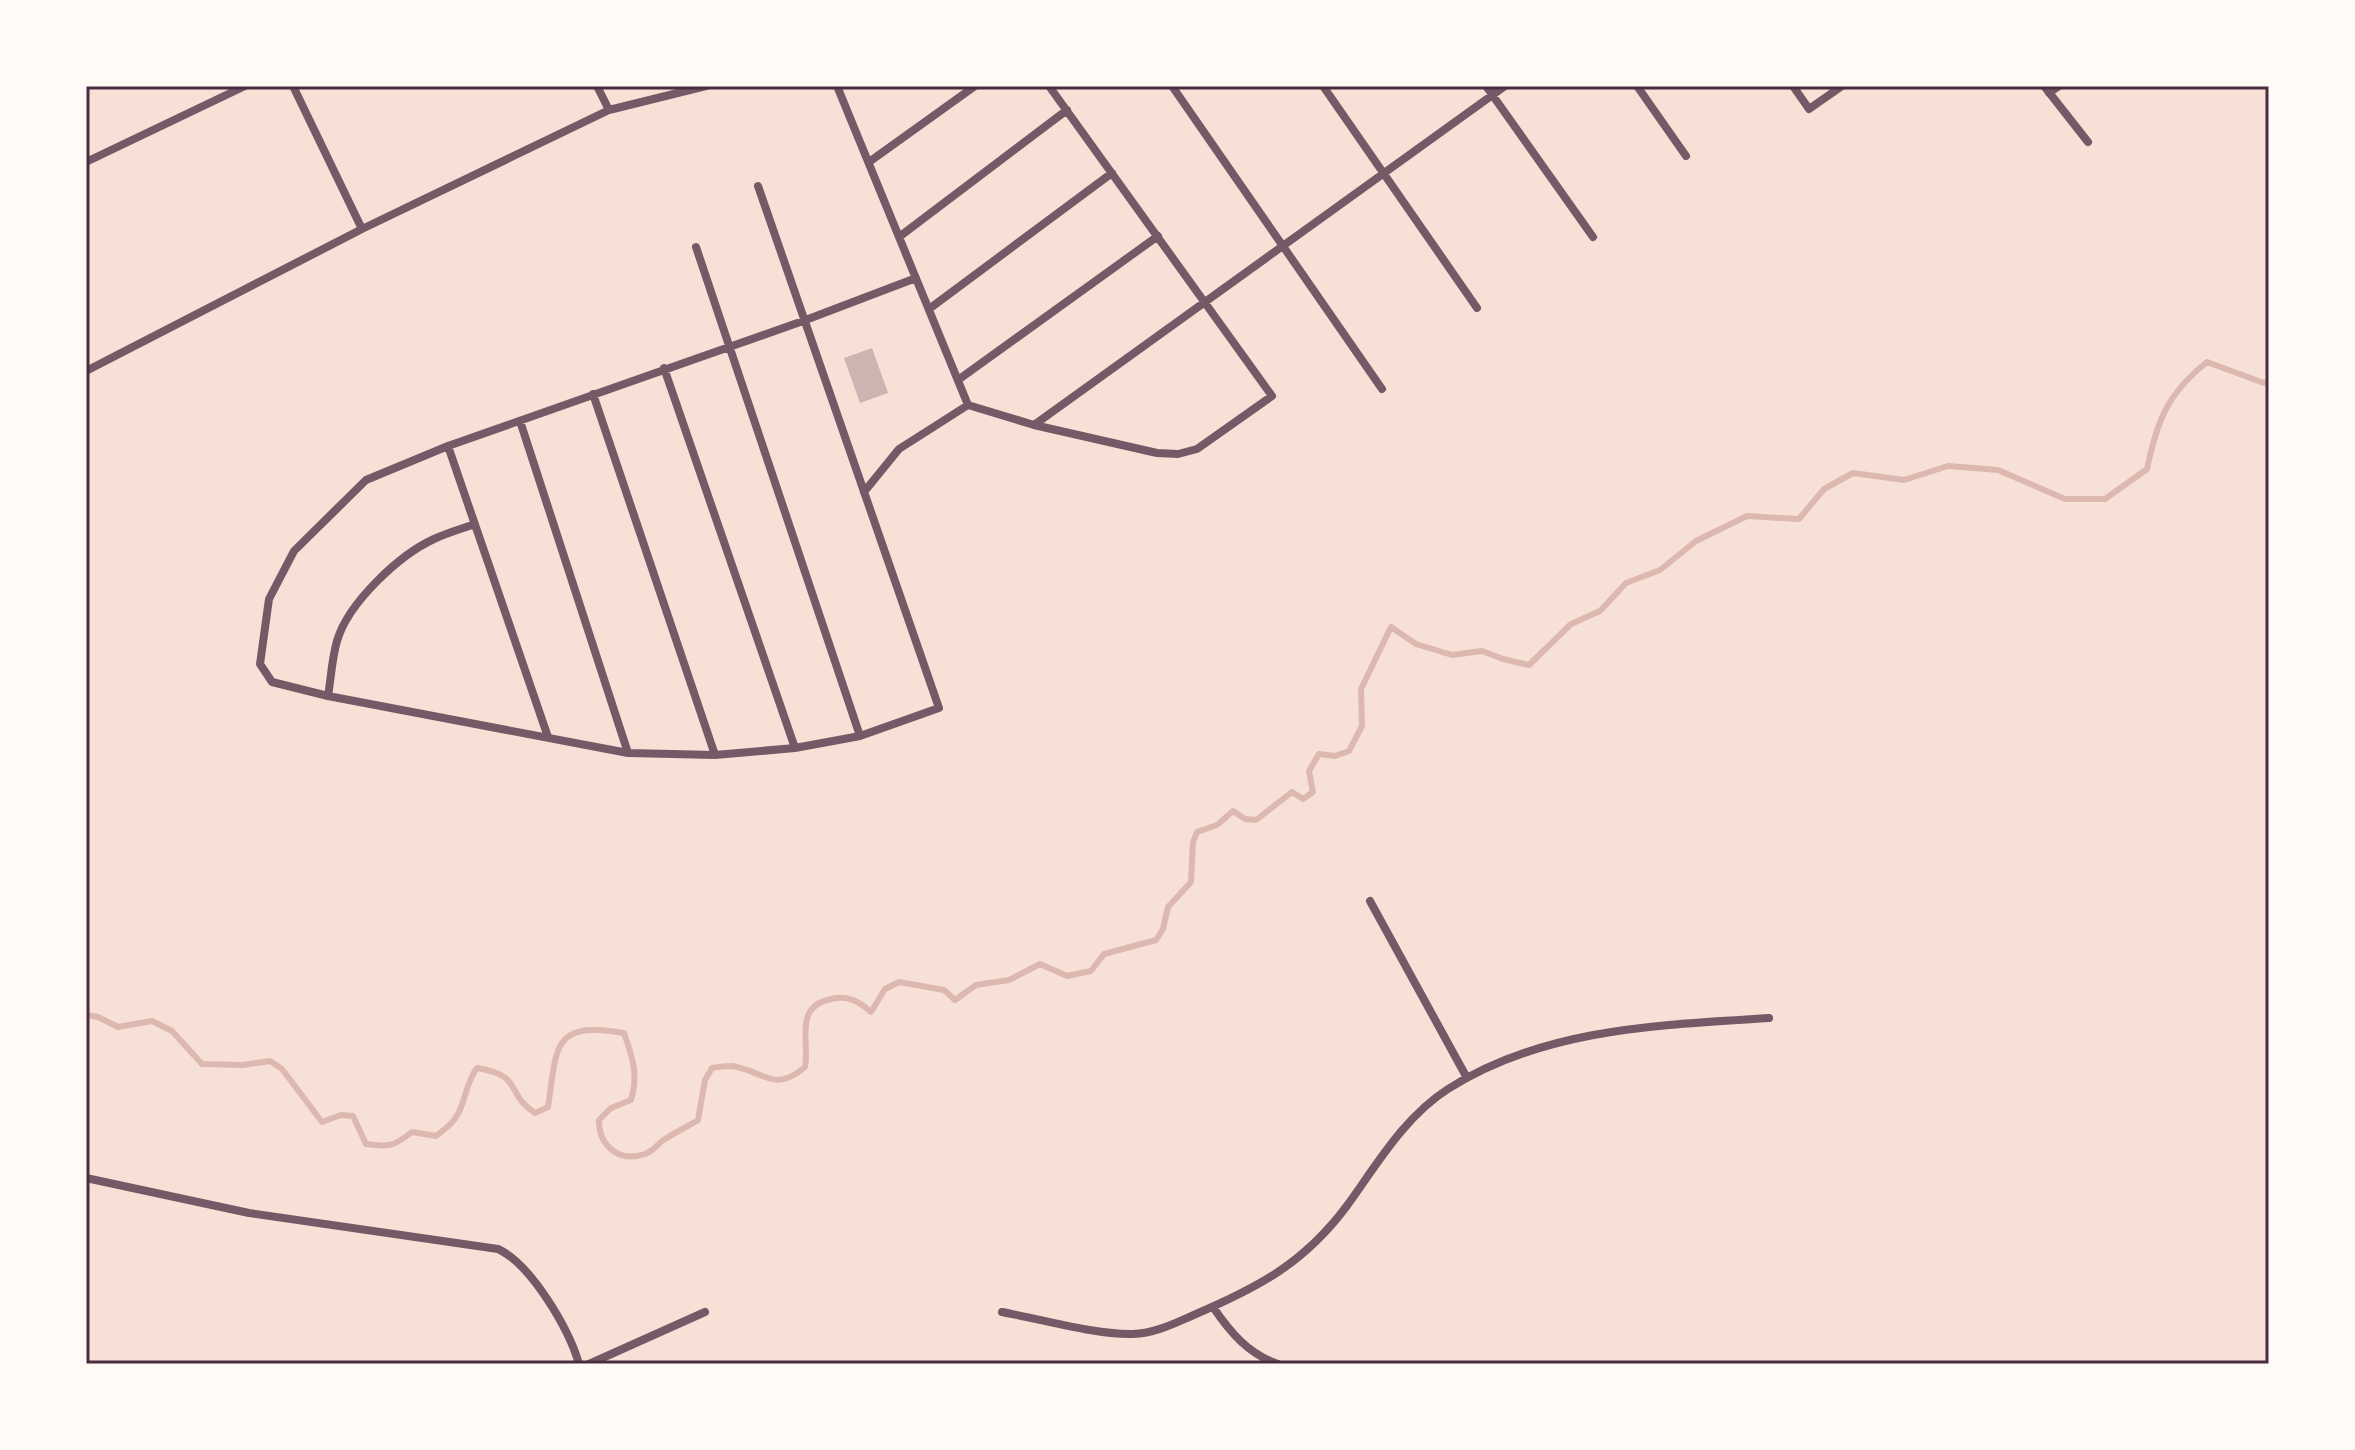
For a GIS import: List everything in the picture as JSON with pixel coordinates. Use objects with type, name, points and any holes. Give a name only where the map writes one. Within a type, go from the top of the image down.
[{"type":"street","points":[[86,162],[245,86]]},
{"type":"street","points":[[293,86],[362,229]]},
{"type":"street","points":[[597,86],[609,110]]},
{"type":"street","points":[[86,371],[362,229],[609,110],[706,86]]},
{"type":"street","points":[[837,86],[968,405]]},
{"type":"street","points":[[869,162],[975,86]]},
{"type":"street","points":[[864,492],[899,449],[968,405],[1034,425],[1157,453],[1178,454],[1197,449],[1272,396],[1049,86]]},
{"type":"street","points":[[1172,86],[1382,389]]},
{"type":"street","points":[[1323,86],[1477,308]]},
{"type":"street","points":[[1486,86],[1593,237]]},
{"type":"street","points":[[1034,425],[1505,86]]},
{"type":"street","points":[[1637,86],[1686,156]]},
{"type":"street","points":[[1793,86],[1809,109],[1842,86]]},
{"type":"street","points":[[2059,86],[2047,90],[2088,142]]},
{"type":"street","points":[[899,237],[1067,110]]},
{"type":"street","points":[[929,309],[1112,173]]},
{"type":"street","points":[[758,186],[803,321],[939,708],[860,736],[795,748],[715,755],[628,753],[328,696],[272,682],[260,664],[269,599],[294,551],[366,480],[448,446],[803,321],[916,278]]},
{"type":"street","points":[[958,380],[1158,236]]},
{"type":"street","points":[[696,247],[860,736]]},
{"type":"street","points":[[664,368],[795,748]]},
{"type":"street","points":[[593,394],[715,755]]},
{"type":"street","points":[[520,421],[628,753]]},
{"type":"street","points":[[448,446],[548,737]]},
{"type":"street","points":[[328,696],[337,639],[353,610],[381,577],[434,538],[475,524]]},
{"type":"street","points":[[1370,901],[1467,1078]]},
{"type":"street","points":[[1002,1312],[1114,1333],[1154,1331],[1256,1288],[1300,1258],[1330,1228],[1414,1117],[1446,1090],[1467,1078],[1524,1054],[1585,1036],[1652,1026],[1769,1018]]},
{"type":"street","points":[[86,1178],[264,1215],[498,1249],[516,1259],[530,1275],[565,1331],[579,1364]]},
{"type":"street","points":[[1213,1307],[1249,1349],[1278,1364]]},
{"type":"street","points":[[589,1364],[705,1312]]},
{"type":"building","points":[[872,348],[888,393],[860,403],[844,358]]},
{"type":"waterway","points":[[86,1015],[118,1027],[152,1021],[172,1031],[202,1064],[243,1065],[270,1061],[282,1069],[322,1122],[341,1115],[353,1116],[366,1144],[380,1146],[395,1143],[412,1132],[436,1136],[443,1131],[457,1116],[477,1068],[492,1071],[508,1080],[520,1099],[535,1113],[548,1107],[557,1054],[570,1035],[600,1030],[624,1033],[634,1066],[631,1100],[611,1108],[599,1120],[600,1129],[607,1145],[619,1154],[645,1154],[698,1120],[705,1080],[712,1068],[732,1066],[776,1080],[794,1075],[805,1067],[807,1017],[819,1003],[848,998],[871,1012],[885,989],[899,982],[944,990],[955,1000],[976,985],[1009,980],[1040,964],[1067,976],[1091,971],[1104,954],[1156,940],[1163,929],[1168,907],[1191,882],[1193,842],[1197,832],[1217,825],[1233,811],[1245,819],[1256,820],[1292,792],[1303,799],[1313,792],[1309,771],[1319,754],[1335,756],[1349,751],[1362,726],[1361,689],[1391,627],[1416,644],[1452,655],[1482,651],[1529,665],[1571,624],[1600,611],[1626,583],[1660,570],[1696,541],[1747,516],[1799,519],[1824,489],[1853,473],[1904,480],[1948,466],[1998,470],[2065,499],[2105,499],[2147,469],[2160,422],[2173,397],[2207,362],[2264,383],[2269,381]]}]
